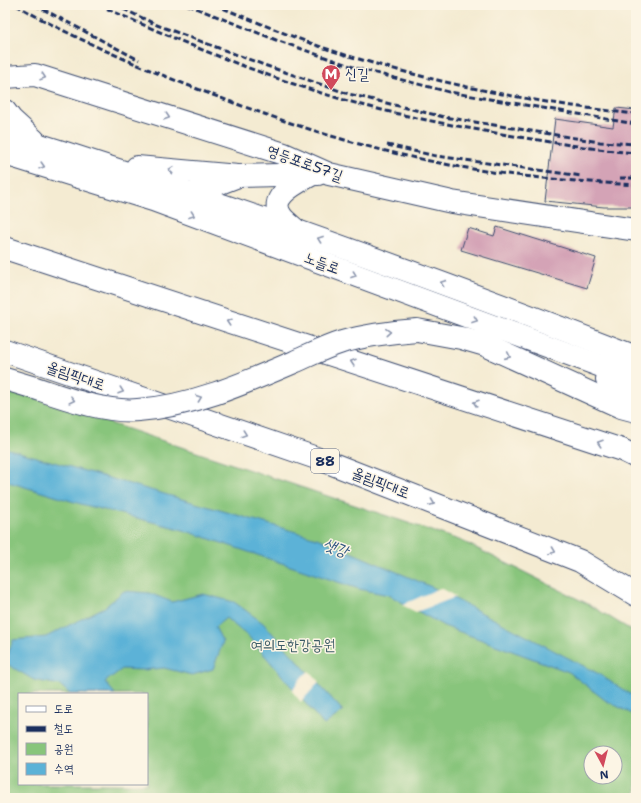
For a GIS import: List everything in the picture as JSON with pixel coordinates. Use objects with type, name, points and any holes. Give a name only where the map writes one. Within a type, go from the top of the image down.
[{"type":"main road","name":"영등포로57길","points":[[5,77],[35,75],[284,154],[320,174],[452,202],[636,230]]},
{"type":"main road","points":[[5,111],[11,119],[38,144]]},
{"type":"main road","name":"노들로","points":[[5,134],[192,193],[487,299],[636,357]]},
{"type":"main road","name":"노들로","points":[[5,154],[126,190],[636,379]]},
{"type":"main road","points":[[85,159],[140,167],[238,176],[320,174]]},
{"type":"main road","points":[[299,232],[281,217],[277,206],[279,198],[286,190],[320,174]]},
{"type":"main road","points":[[166,205],[192,193],[238,176]]},
{"type":"main road","points":[[5,248],[622,450],[636,457]]},
{"type":"main road","points":[[487,299],[636,346]]},
{"type":"main road","points":[[5,378],[63,398],[99,406],[137,410],[186,403],[276,369],[340,342],[376,333],[417,330],[462,338],[485,345],[621,407],[636,411]]},
{"type":"main road","name":"올림픽대로","points":[[5,351],[325,461],[580,561],[636,595]]},
{"type":"main road","points":[[560,352],[636,396]]},
{"type":"green space","name":"여의도한강공원","points":[[5,388],[462,541],[588,604],[636,633],[636,798],[10,798],[5,796]]},
{"type":"water","name":"샛강","points":[[5,448],[320,539],[434,588],[597,673],[636,698],[636,716],[605,700],[569,672],[444,626],[389,595],[359,589],[180,529],[81,504],[5,481]]},
{"type":"water","points":[[124,591],[149,593],[172,602],[203,594],[234,602],[263,623],[343,711],[324,725],[250,638],[226,618],[215,627],[223,642],[213,669],[192,675],[164,668],[143,670],[122,669],[105,682],[114,693],[69,693],[60,685],[34,680],[5,663],[13,640],[46,637],[105,607]]},
{"type":"pier","points":[[440,588],[456,597],[416,612],[402,605]]},
{"type":"pier","points":[[309,671],[319,682],[301,702],[292,691],[301,678]]},
{"type":"building","points":[[616,108],[636,110],[636,207],[604,207],[545,201],[555,119],[613,127]]},
{"type":"building","points":[[497,227],[596,258],[587,288],[461,250],[468,228],[494,236]]},
{"type":"railway","points":[[16,5],[84,41],[153,71],[258,112],[345,140],[405,156],[485,171],[560,180],[636,185]]},
{"type":"railway","points":[[35,5],[139,60]]},
{"type":"railway","points":[[99,5],[159,32],[253,70],[369,107],[411,117],[519,137],[636,153]]},
{"type":"railway","points":[[115,5],[157,25],[267,66],[349,94],[444,117],[600,142],[636,144]]},
{"type":"railway","points":[[188,5],[276,40],[356,68],[449,92],[636,124]]},
{"type":"railway","points":[[215,5],[322,47],[427,78],[496,93],[566,105],[636,114]]},
{"type":"railway","points":[[387,145],[436,156],[582,176]]},
{"type":"railway","points":[[620,178],[636,178]]},
{"type":"place","name":"신길","points":[[331,91]]}]
